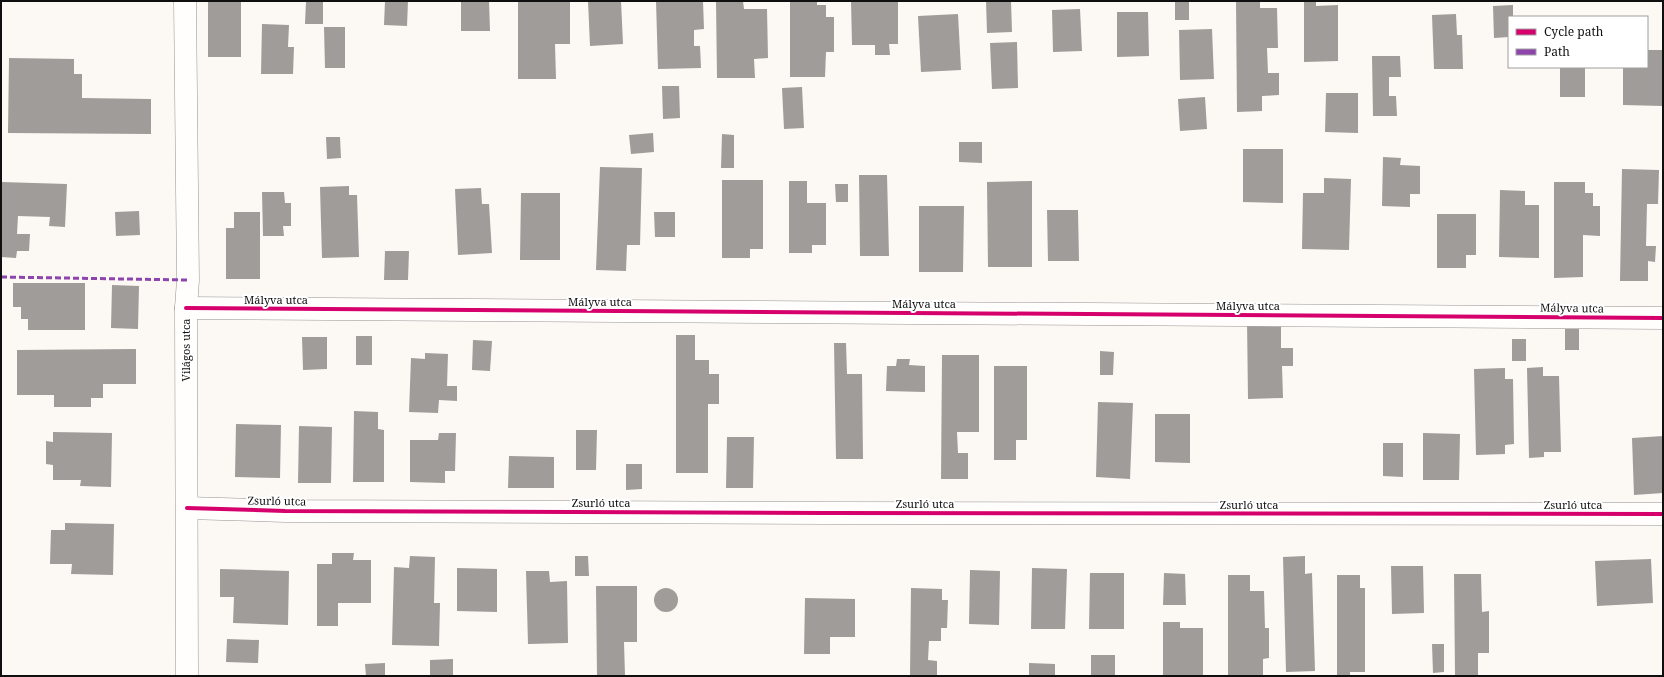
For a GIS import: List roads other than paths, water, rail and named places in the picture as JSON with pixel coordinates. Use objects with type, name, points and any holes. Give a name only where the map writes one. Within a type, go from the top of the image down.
[{"type":"street","name":"Világos utca","points":[[185,1],[188,272],[186,308],[187,676]]},
{"type":"street","name":"Mályva utca","points":[[186,308],[1663,318]]},
{"type":"street","name":"Zsurló utca","points":[[187,508],[285,511],[1663,514]]}]
